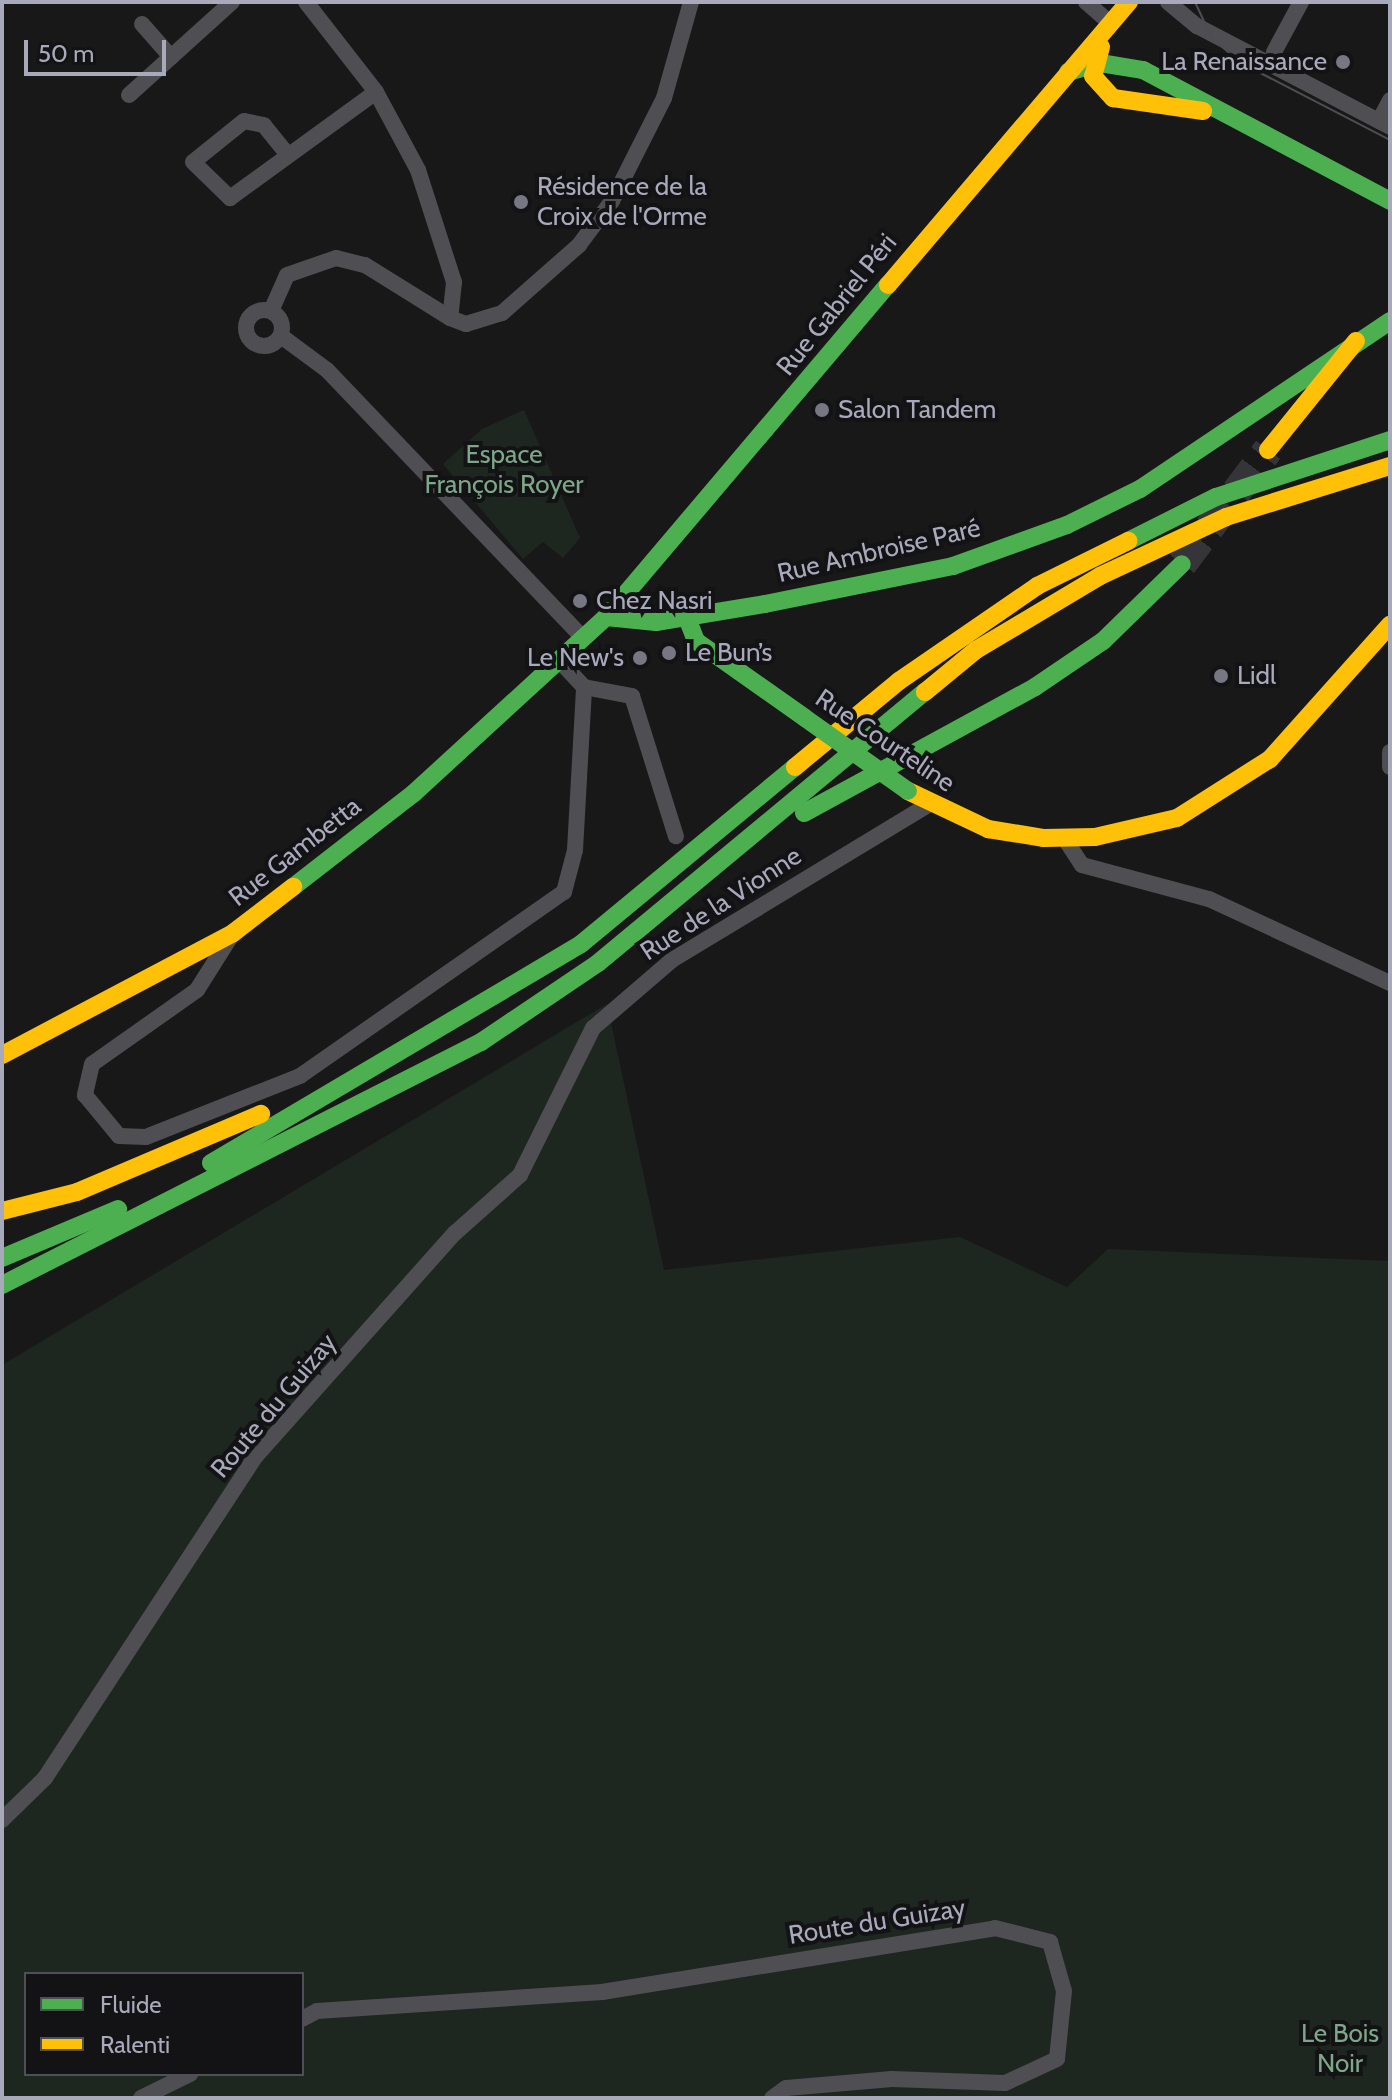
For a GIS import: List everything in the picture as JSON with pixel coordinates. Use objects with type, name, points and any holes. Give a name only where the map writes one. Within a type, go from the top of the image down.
[{"type":"main road","name":"Rue Gabriel Péri","points":[[582,637],[606,617],[1109,22],[1130,2]]},
{"type":"main road","points":[[1068,72],[1097,55],[1130,2]]},
{"type":"main road","points":[[1097,55],[1143,70],[1220,115],[1390,201]]},
{"type":"main road","points":[[1097,55],[1097,85],[1113,98],[1220,115]]},
{"type":"main road","name":"Rue Ambroise Paré","points":[[606,617],[656,622],[953,566],[1067,525],[1140,489],[1390,321]]},
{"type":"main road","points":[[1268,450],[1356,341]]},
{"type":"main road","points":[[2,1258],[208,1164],[485,1004],[581,944],[899,681],[1037,586],[1216,497],[1390,440]]},
{"type":"main road","points":[[2,1285],[481,1042],[598,963],[749,842],[976,650],[1076,591],[1226,517],[1384,469]]},
{"type":"main road","points":[[749,842],[1035,687],[1103,641],[1182,564]]},
{"type":"main road","name":"Rue Courteline","points":[[686,615],[696,641],[928,805],[988,829],[1065,839],[1143,829],[1221,797],[1302,727],[1390,625]]},
{"type":"main road","name":"Rue Gambetta","points":[[2,1055],[233,933],[414,793],[582,637]]},
{"type":"main road","points":[[2,1211],[77,1192],[219,1133],[485,1004]]},
{"type":"street","points":[[129,95],[232,2]]},
{"type":"street","points":[[306,2],[376,92],[422,184],[454,282],[450,318]]},
{"type":"street","points":[[582,637],[327,370],[281,336],[271,311],[287,275],[336,258],[365,265],[450,318],[466,324],[502,313],[579,245],[612,201],[664,98],[691,2]]},
{"type":"street","points":[[1086,2],[1109,22]]},
{"type":"street","points":[[1168,2],[1197,26],[1384,124],[1390,100]]},
{"type":"street","points":[[1274,52],[1301,2]]},
{"type":"street","points":[[142,24],[171,57]]},
{"type":"street","points":[[288,155],[264,125],[244,121],[193,162],[230,198],[376,92]]},
{"type":"street","points":[[271,311],[254,313],[246,334],[262,347],[281,336]]},
{"type":"street","points":[[559,660],[584,687],[632,696],[676,836]]},
{"type":"street","points":[[233,933],[197,990],[92,1064],[85,1095],[119,1136],[146,1137],[300,1076],[564,892],[575,850],[584,687]]},
{"type":"street","points":[[1390,752],[1390,767]]},
{"type":"street","name":"Rue de la Vionne","points":[[545,1117],[593,1028],[672,960],[928,805]]},
{"type":"street","points":[[1065,839],[1082,865],[1209,899],[1390,983]]},
{"type":"street","name":"Route du Guizay","points":[[2,1820],[45,1778],[256,1456],[455,1233],[520,1175],[545,1117]]},
{"type":"street","name":"Route du Guizay","points":[[304,2018],[317,2011],[602,1992],[995,1928],[1050,1942],[1064,1991],[1057,2059],[1005,2083],[892,2079],[786,2088],[772,2098]]},
{"type":"street","points":[[141,2098],[186,2076]]},
{"type":"green space","name":"Espace François Royer","points":[[524,410],[580,538],[563,558],[543,542],[523,559],[443,464],[482,429]]},
{"type":"green space","name":"Le Bois Noir","points":[[607,1004],[664,1270],[960,1237],[1067,1287],[1108,1249],[1390,1261],[1390,2098],[2,2098],[2,1365]]},
{"type":"tunnel","points":[[1182,564],[1268,450]]},
{"type":"tram line","points":[[1195,2],[1212,38],[1241,63],[1390,140]]},
{"type":"traffic: fast","points":[[1068,72],[1100,63],[1143,70],[1390,201]]},
{"type":"traffic: fast","points":[[293,887],[414,793],[606,617],[888,285]]},
{"type":"traffic: fast","points":[[606,617],[656,622],[765,604],[953,566],[1067,525],[1140,489],[1390,321]]},
{"type":"traffic: fast","points":[[1128,541],[1216,497],[1390,440]]},
{"type":"traffic: fast","points":[[804,813],[1035,687],[1103,641],[1182,564]]},
{"type":"traffic: fast","points":[[686,615],[696,641],[805,718]]},
{"type":"traffic: fast","points":[[2,1285],[481,1042],[598,963],[925,692]]},
{"type":"traffic: fast","points":[[805,718],[908,791]]},
{"type":"traffic: fast","points":[[211,1163],[581,944],[795,767]]},
{"type":"traffic: fast","points":[[2,1258],[118,1209]]},
{"type":"traffic: slow","points":[[888,285],[1129,2]]},
{"type":"traffic: slow","points":[[1101,47],[1093,76],[1113,98],[1203,111]]},
{"type":"traffic: slow","points":[[1268,450],[1356,341]]},
{"type":"traffic: slow","points":[[925,692],[976,650],[1100,576],[1226,517],[1390,466]]},
{"type":"traffic: slow","points":[[795,767],[899,681],[1037,586],[1128,541]]},
{"type":"traffic: slow","points":[[908,791],[988,829],[1044,838],[1095,837],[1177,818],[1270,759],[1390,625]]},
{"type":"traffic: slow","points":[[2,1055],[233,933],[293,887]]},
{"type":"traffic: slow","points":[[2,1211],[77,1192],[261,1114]]},
{"type":"place","name":"La Renaissance","points":[[1343,62]]},
{"type":"place","name":"Résidence de la Croix de l'Orme","points":[[521,202]]},
{"type":"place","name":"Salon Tandem","points":[[822,410]]},
{"type":"place","name":"Chez Nasri","points":[[580,601]]},
{"type":"place","name":"Le Bun’s","points":[[669,653]]},
{"type":"place","name":"Le New's","points":[[640,658]]},
{"type":"place","name":"Lidl","points":[[1221,676]]}]
